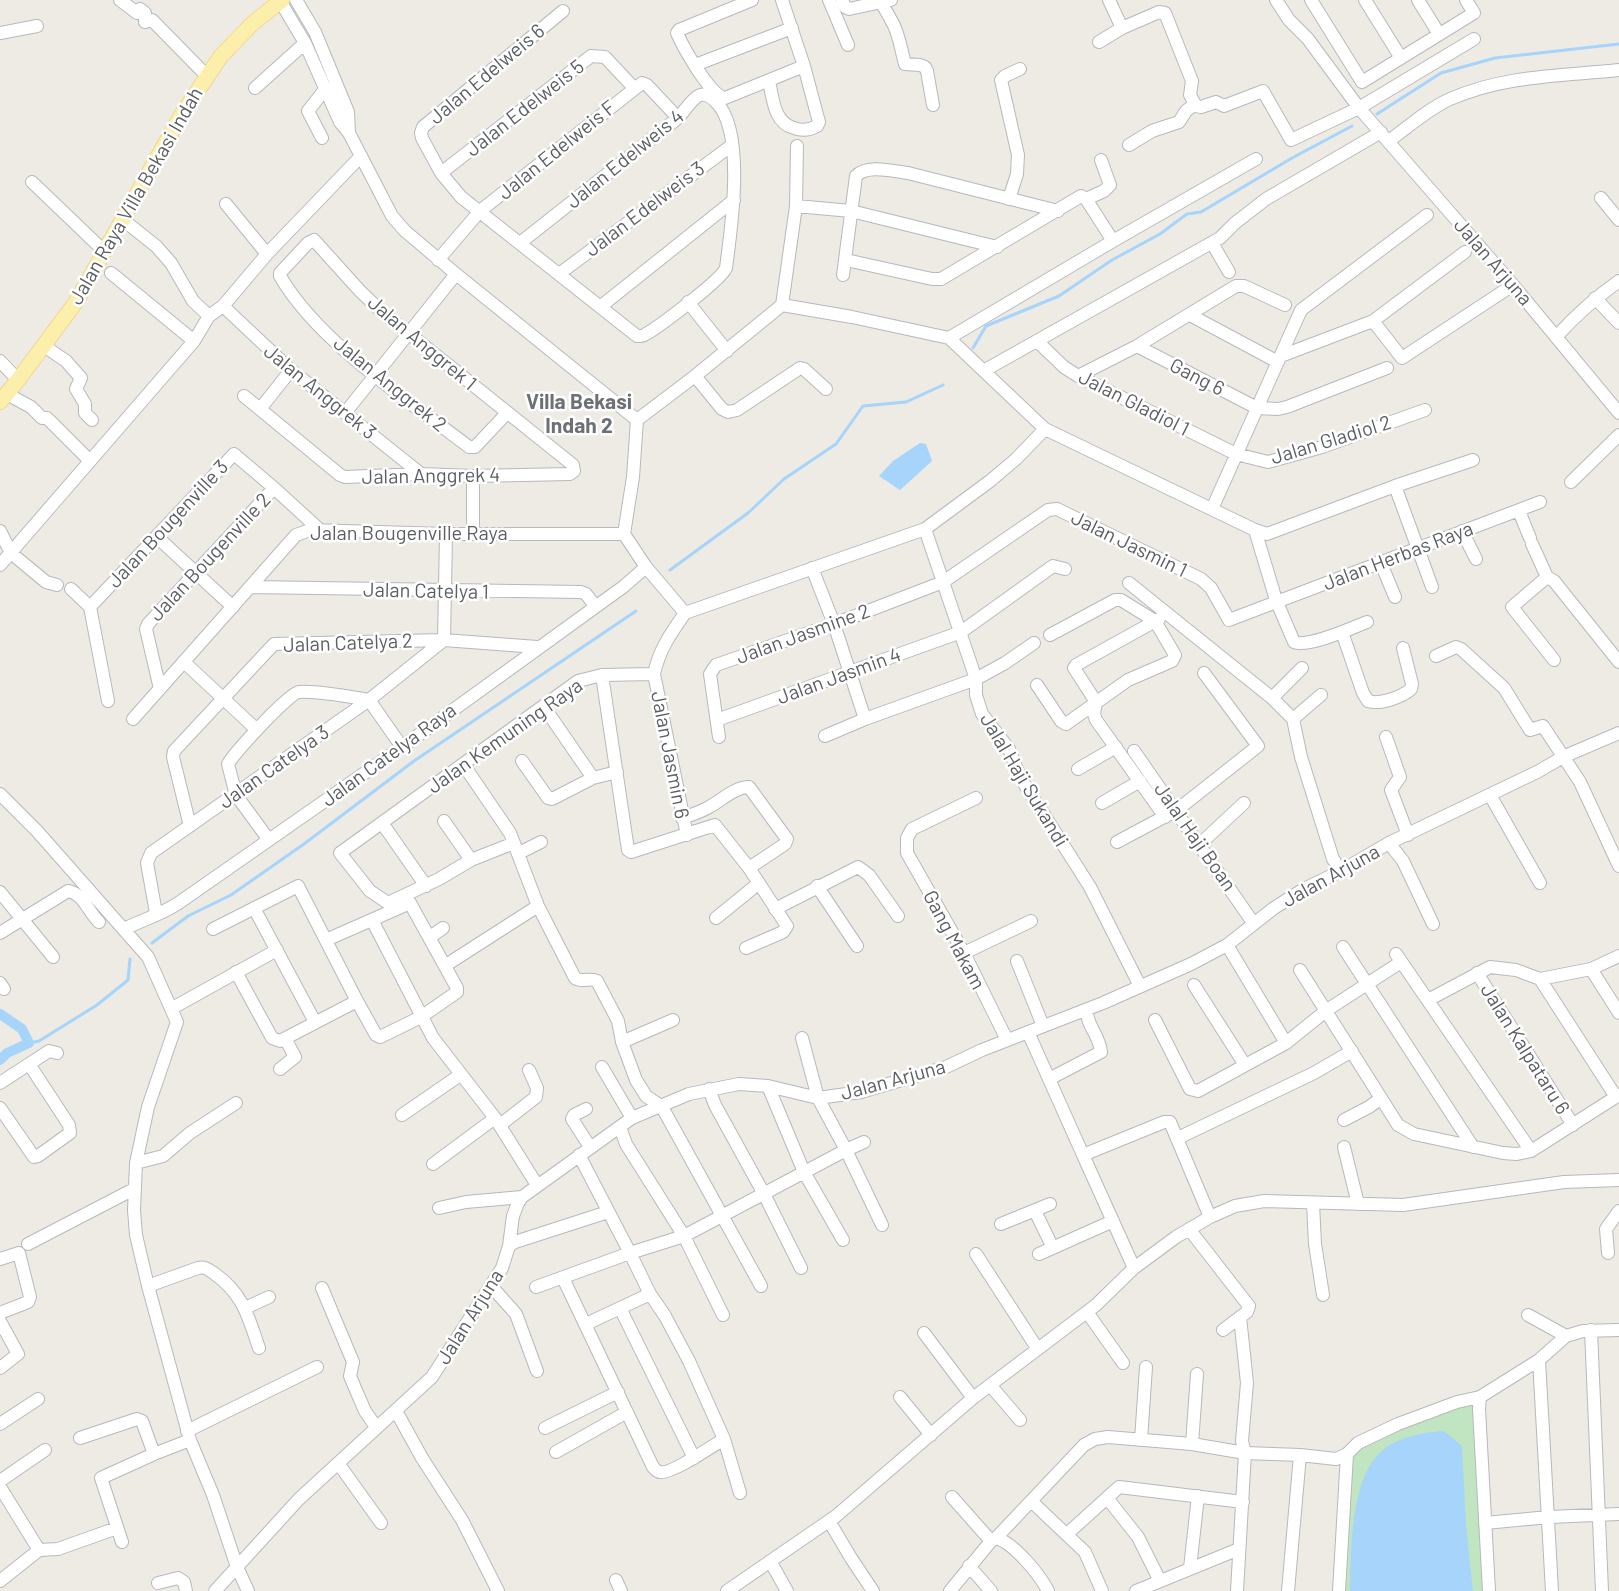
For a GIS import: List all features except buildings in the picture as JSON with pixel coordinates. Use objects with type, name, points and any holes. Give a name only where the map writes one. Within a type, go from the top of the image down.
[{"type":"main road","name":"Jalan Raya Villa Bekasi Indah","points":[[4,398],[76,302],[182,114],[207,76],[238,37],[286,0]]},
{"type":"street","points":[[120,0],[137,13],[140,9],[145,13],[145,22],[152,20],[207,76]]},
{"type":"street","points":[[286,0],[340,123],[350,134],[392,216],[405,231],[438,260],[637,420]]},
{"type":"street","points":[[286,0],[315,32],[348,112],[350,134]]},
{"type":"street","points":[[752,0],[678,31],[677,34],[695,65],[721,98],[804,66]]},
{"type":"street","points":[[769,81],[781,121],[801,130],[815,128],[819,122],[804,66],[782,0]]},
{"type":"street","points":[[829,0],[848,45]]},
{"type":"street","points":[[842,0],[848,9],[886,1],[886,14],[894,26],[905,64],[920,65],[927,71],[933,105]]},
{"type":"street","points":[[1109,0],[1122,28]]},
{"type":"street","name":"Jalan Arjuna","points":[[1276,0],[1289,20],[1308,39],[1361,110],[1514,285],[1619,413]]},
{"type":"street","points":[[1311,0],[1362,82],[1474,13],[1466,0]]},
{"type":"street","points":[[1365,0],[1401,58]]},
{"type":"street","points":[[1418,0],[1439,34]]},
{"type":"street","name":"Jalan Edelweis 6","points":[[563,10],[423,127],[422,138],[441,173],[461,197],[634,334],[640,336],[646,334],[688,302]]},
{"type":"street","points":[[1100,42],[1122,28],[1159,12],[1165,13],[1192,81],[1190,95],[1195,104],[1201,107],[1216,102],[1224,106],[1263,91],[1291,140],[1361,110],[1474,39]]},
{"type":"street","points":[[0,33],[37,26]]},
{"type":"street","points":[[1308,39],[1328,27]]},
{"type":"street","points":[[695,65],[792,28]]},
{"type":"street","points":[[255,88],[305,43]]},
{"type":"street","name":"Jalan Edelweis 5","points":[[441,173],[591,56],[605,57],[634,88]]},
{"type":"street","points":[[1009,199],[1019,162],[1001,80],[1020,69]]},
{"type":"street","points":[[985,370],[1212,243],[1225,235],[1235,223],[1266,199],[1382,133],[1442,104],[1482,87],[1509,80],[1619,70]]},
{"type":"street","points":[[634,88],[642,83],[647,85],[678,118]]},
{"type":"street","points":[[322,138],[308,112],[326,88]]},
{"type":"street","name":"Jalan Edelweis F","points":[[438,260],[480,211],[634,88]]},
{"type":"street","name":"Jalan Edelweis 4","points":[[520,243],[678,118],[697,98],[703,95],[712,98],[726,115],[732,144]]},
{"type":"street","points":[[1129,146],[1152,131],[1179,122],[1186,111],[1195,104]]},
{"type":"street","points":[[727,351],[688,302],[724,273],[734,200],[732,144]]},
{"type":"street","name":"Jalan Edelweis 3","points":[[559,274],[732,144]]},
{"type":"street","points":[[685,613],[646,567],[624,534],[633,477],[637,420],[727,351],[782,305],[795,206],[797,146]]},
{"type":"street","points":[[0,566],[194,341],[208,315],[223,306],[267,254],[361,156]]},
{"type":"street","points":[[949,338],[1256,159]]},
{"type":"street","points":[[846,260],[937,279],[947,277],[1079,197],[1086,199],[1104,191],[1110,185],[1101,160]]},
{"type":"street","points":[[843,275],[856,176],[865,170],[908,173],[1058,211]]},
{"type":"street","points":[[32,182],[104,251]]},
{"type":"street","points":[[1601,198],[1619,220]]},
{"type":"street","points":[[1086,199],[1113,241]]},
{"type":"street","points":[[600,307],[734,200]]},
{"type":"street","points":[[226,204],[267,254]]},
{"type":"street","points":[[795,206],[851,211],[997,247]]},
{"type":"street","points":[[1212,509],[1301,310],[1427,215]]},
{"type":"street","points":[[122,219],[156,246],[171,263],[193,301],[208,315]]},
{"type":"street","name":"Jalan Anggrek 1","points":[[280,276],[280,273],[308,243],[316,241],[360,291],[409,334],[573,465],[574,471]]},
{"type":"street","points":[[1212,243],[1228,272]]},
{"type":"street","points":[[1190,315],[1279,359],[1373,321],[1465,252]]},
{"type":"street","points":[[111,273],[194,341]]},
{"type":"street","points":[[345,413],[456,274]]},
{"type":"street","name":"Jalan Anggrek 2","points":[[280,276],[312,319],[376,375],[471,448],[475,447],[507,413]]},
{"type":"street","points":[[1373,321],[1402,358],[1514,285]]},
{"type":"street","points":[[1557,336],[1595,298],[1617,285]]},
{"type":"street","points":[[1078,376],[1137,346],[1239,286],[1244,286],[1285,305]]},
{"type":"street","points":[[1595,298],[1619,323]]},
{"type":"street","points":[[782,305],[949,338],[1045,429],[1255,530],[1271,534],[1395,486],[1473,460]]},
{"type":"street","name":"Jalan Anggrek 3","points":[[223,306],[291,370],[421,474]]},
{"type":"street","name":"Jalan Gladiol 1","points":[[1038,342],[1064,367],[1078,376],[1236,454]]},
{"type":"street","points":[[44,346],[66,361],[81,378],[76,389],[86,405],[85,413],[92,420]]},
{"type":"street","name":"Gang 6","points":[[1137,346],[1257,408]]},
{"type":"street","points":[[0,361],[18,380]]},
{"type":"street","points":[[695,376],[722,409],[728,412],[737,410],[800,368],[826,389]]},
{"type":"street","points":[[1257,408],[1287,407],[1387,368]]},
{"type":"street","points":[[260,409],[291,370]]},
{"type":"street","name":"Jalan Anggrek 4","points":[[244,396],[343,476],[570,474],[574,471]]},
{"type":"street","points":[[4,398],[30,407],[42,418],[47,418],[90,461]]},
{"type":"street","name":"Jalan Gladiol 2","points":[[1236,454],[1270,462],[1322,447],[1425,410]]},
{"type":"street","points":[[654,674],[663,646],[685,613],[925,529],[990,481],[1016,459],[1045,429]]},
{"type":"street","points":[[1572,482],[1619,435]]},
{"type":"street","name":"Jalan Bougenville 3","points":[[90,607],[157,537],[231,451],[274,488]]},
{"type":"street","points":[[473,476],[473,534]]},
{"type":"street","points":[[1395,486],[1432,587]]},
{"type":"street","name":"Jalan Bougenville 2","points":[[159,688],[147,626],[274,488],[321,531]]},
{"type":"street","name":"Jalan Herbas Raya","points":[[1276,600],[1311,589],[1540,502]]},
{"type":"street","name":"Jalan Jasmin 1","points":[[943,582],[1048,510],[1054,509],[1201,579],[1211,588],[1229,620],[1276,600]]},
{"type":"street","points":[[1519,511],[1547,577],[1554,581],[1619,662]]},
{"type":"street","name":"Jalal Haji Sukandi","points":[[925,529],[976,679],[976,695],[982,714],[1009,749],[1020,777],[1090,887],[1140,986]]},
{"type":"street","name":"Jalan Bougenville Raya","points":[[133,719],[296,535],[307,530],[446,534],[624,534]]},
{"type":"street","points":[[1255,530],[1276,600],[1292,638],[1297,644],[1342,632],[1367,622]]},
{"type":"street","points":[[0,531],[11,553],[46,582],[57,585]]},
{"type":"street","points":[[1462,531],[1476,559]]},
{"type":"street","points":[[444,640],[447,592],[446,534]]},
{"type":"street","points":[[157,537],[233,607]]},
{"type":"street","points":[[1380,561],[1395,597]]},
{"type":"street","name":"Jalan Jasmin 4","points":[[717,720],[961,632],[1053,566],[1065,569]]},
{"type":"street","name":"Jalan Catelya Raya","points":[[124,929],[171,908],[402,747],[646,567]]},
{"type":"street","points":[[812,568],[834,624],[865,719]]},
{"type":"street","points":[[1547,577],[1512,607],[1554,660]]},
{"type":"street","name":"Jalan Jasmine 2","points":[[717,720],[710,674],[714,667],[943,582]]},
{"type":"street","points":[[1037,686],[1063,723],[1068,723],[1128,680],[1172,661],[1175,655],[1161,617],[1129,583]]},
{"type":"street","name":"Jalan Catelya 1","points":[[251,587],[447,592],[581,592],[586,594],[595,606]]},
{"type":"street","points":[[71,590],[90,607],[108,701]]},
{"type":"street","points":[[1050,635],[1119,600],[1124,600],[1161,617],[1201,643],[1272,698],[1293,719],[1301,757],[1333,859],[1341,871]]},
{"type":"street","points":[[1161,617],[1075,666],[1074,669],[1096,702],[1094,714],[1096,720],[1166,817]]},
{"type":"street","points":[[1342,632],[1363,693],[1368,701],[1374,703],[1407,693],[1411,689],[1412,684],[1402,648]]},
{"type":"street","name":"Jalan Catelya 2","points":[[190,826],[173,753],[271,646],[276,644],[444,640],[537,647]]},
{"type":"street","name":"Jalan Catelya 3","points":[[156,913],[148,858],[152,853],[369,699],[444,640]]},
{"type":"street","points":[[825,736],[976,679],[1034,643]]},
{"type":"street","points":[[1436,656],[1456,647],[1461,650],[1504,688],[1530,730],[1543,726],[1557,749],[1565,756],[1593,806],[1619,866]]},
{"type":"street","points":[[184,662],[257,730]]},
{"type":"street","points":[[1272,698],[1302,668]]},
{"type":"street","points":[[1117,842],[1177,810],[1258,746],[1204,673]]},
{"type":"street","name":"Jalan Kemuning Raya","points":[[426,886],[388,903],[383,901],[370,891],[340,851],[382,824],[578,681],[602,675],[654,674]]},
{"type":"street","name":"Jalan Jasmin 6","points":[[654,674],[687,835]]},
{"type":"street","points":[[602,675],[629,851],[715,825]]},
{"type":"street","points":[[269,840],[236,795],[228,764],[257,730],[297,692],[369,699],[402,747]]},
{"type":"street","points":[[1293,719],[1321,695]]},
{"type":"street","points":[[544,707],[593,778]]},
{"type":"street","points":[[717,720],[719,737]]},
{"type":"street","name":"Jalan Arjuna","points":[[215,1591],[299,1499],[432,1377],[502,1268],[509,1246],[513,1216],[522,1197],[632,1118],[688,1094],[739,1084],[768,1086],[818,1098],[853,1094],[946,1067],[1007,1040],[1087,1010],[1191,964],[1227,945],[1274,908],[1304,889],[1389,843],[1565,756],[1619,733]]},
{"type":"street","points":[[1386,737],[1400,777],[1391,790],[1392,798],[1408,835]]},
{"type":"street","points":[[1078,768],[1116,747]]},
{"type":"street","name":"Jalal Haji Boan","points":[[1134,751],[1254,924]]},
{"type":"street","points":[[522,761],[548,798],[552,799],[593,778],[617,772]]},
{"type":"street","points":[[463,764],[510,833],[538,906],[575,978],[597,981],[618,1021],[622,1042],[636,1080],[646,1096],[662,1107],[761,1286]]},
{"type":"street","points":[[1102,803],[1140,781]]},
{"type":"street","points":[[682,818],[708,808],[731,793],[748,787],[786,837],[784,844],[749,868]]},
{"type":"street","points":[[0,794],[37,831],[148,957],[177,1024],[148,1107],[136,1163],[134,1189],[136,1235],[189,1436],[248,1591]]},
{"type":"street","points":[[1490,795],[1540,883]]},
{"type":"street","name":"Gang Makam","points":[[976,798],[917,826],[907,838],[907,853],[964,953],[1007,1040]]},
{"type":"street","points":[[1199,845],[1244,803]]},
{"type":"street","points":[[708,808],[715,825],[749,868],[786,925],[787,929],[746,948]]},
{"type":"street","points":[[444,821],[471,860]]},
{"type":"street","points":[[382,824],[426,886],[471,860],[541,842]]},
{"type":"street","points":[[1389,843],[1403,861],[1433,924]]},
{"type":"street","points":[[775,909],[817,886],[856,867],[861,867],[898,916]]},
{"type":"street","points":[[716,918],[759,884]]},
{"type":"street","points":[[213,929],[298,886],[357,1001],[378,1037],[421,1017],[457,992],[446,965],[410,903],[326,940]]},
{"type":"street","points":[[817,886],[857,946]]},
{"type":"street","points":[[0,933],[70,891],[80,897],[99,922]]},
{"type":"street","points":[[0,892],[53,957]]},
{"type":"street","points":[[446,965],[538,906]]},
{"type":"street","points":[[254,908],[315,1022]]},
{"type":"street","points":[[372,920],[433,1038],[498,1121],[537,1185]]},
{"type":"street","points":[[964,953],[1031,921]]},
{"type":"street","points":[[430,937],[443,928]]},
{"type":"street","points":[[1227,945],[1286,1043]]},
{"type":"street","points":[[1343,946],[1473,1147]]},
{"type":"street","points":[[176,1006],[277,950]]},
{"type":"street","points":[[1428,1000],[1490,966],[1540,979],[1591,969],[1619,956]]},
{"type":"street","points":[[1155,1020],[1190,1089],[1198,1091],[1286,1043],[1326,1010],[1367,984],[1399,958],[1532,1151]]},
{"type":"street","points":[[1017,961],[1043,1026]]},
{"type":"street","points":[[1591,969],[1619,1013]]},
{"type":"street","points":[[1300,970],[1398,1125],[1414,1134],[1517,1154],[1532,1151],[1618,1096],[1540,979]]},
{"type":"street","points":[[236,972],[272,1038],[280,1041],[286,1040],[315,1022],[357,1001]]},
{"type":"street","name":"Jalan Kalpataru 6","points":[[1477,973],[1573,1125]]},
{"type":"street","points":[[1194,984],[1245,1065]]},
{"type":"street","points":[[1049,1078],[1101,1052],[1087,1016],[1087,1010]]},
{"type":"street","points":[[622,1042],[673,1020]]},
{"type":"street","points":[[1028,1032],[1134,1268]]},
{"type":"street","points":[[802,1038],[818,1098],[882,1225]]},
{"type":"street","points":[[280,1069],[295,1057],[286,1040]]},
{"type":"street","points":[[0,1083],[49,1051],[57,1053]]},
{"type":"street","points":[[1178,1138],[1314,1073],[1352,1052]]},
{"type":"street","points":[[0,1108],[34,1157],[70,1133],[69,1125],[29,1064]]},
{"type":"street","points":[[602,1068],[632,1118]]},
{"type":"street","points":[[433,1164],[533,1100],[537,1095],[537,1088],[529,1070]]},
{"type":"street","points":[[402,1115],[460,1075]]},
{"type":"street","points":[[768,1086],[804,1172],[843,1240]]},
{"type":"street","points":[[709,1089],[714,1105],[764,1194],[801,1268]]},
{"type":"street","points":[[1344,1120],[1380,1099]]},
{"type":"street","points":[[136,1163],[163,1156],[190,1133],[236,1103]]},
{"type":"street","points":[[586,1109],[574,1115],[572,1119],[590,1147]]},
{"type":"street","points":[[1083,1155],[1167,1120],[1178,1138],[1210,1217]]},
{"type":"street","points":[[620,1127],[626,1144],[684,1236],[723,1315]]},
{"type":"street","points":[[536,1287],[684,1236],[864,1142]]},
{"type":"street","points":[[1344,1147],[1358,1204]]},
{"type":"street","points":[[579,1155],[650,1294],[665,1316],[689,1361],[724,1439],[740,1493]]},
{"type":"street","points":[[727,1591],[829,1521],[990,1384],[1087,1311],[1134,1268],[1210,1217],[1235,1206],[1264,1202],[1404,1205],[1564,1182],[1619,1180]]},
{"type":"street","points":[[28,1244],[134,1189]]},
{"type":"street","points":[[439,1209],[466,1202],[522,1197]]},
{"type":"street","points":[[1001,1224],[1050,1204]]},
{"type":"street","points":[[1313,1204],[1315,1244],[1323,1295]]},
{"type":"street","points":[[1035,1211],[1052,1246]]},
{"type":"street","points":[[1608,1253],[1606,1229],[1619,1211]]},
{"type":"street","points":[[509,1246],[515,1242],[608,1212]]},
{"type":"street","points":[[1039,1254],[1052,1246],[1113,1221]]},
{"type":"street","points":[[1189,1229],[1249,1306],[1248,1311],[1223,1330]]},
{"type":"street","points":[[0,1259],[19,1253],[30,1281],[28,1302],[0,1313]]},
{"type":"street","points":[[975,1254],[1037,1348]]},
{"type":"street","points":[[148,1286],[202,1267],[230,1285],[239,1296],[259,1348]]},
{"type":"street","points":[[563,1278],[653,1467],[665,1473],[724,1439]]},
{"type":"street","points":[[491,1286],[516,1314],[537,1371]]},
{"type":"street","points":[[322,1288],[353,1362],[350,1376],[365,1411],[376,1427]]},
{"type":"street","points":[[586,1324],[650,1294]]},
{"type":"street","points":[[245,1308],[269,1298]]},
{"type":"street","points":[[620,1308],[694,1458]]},
{"type":"street","points":[[1087,1311],[1123,1363]]},
{"type":"street","points":[[1528,1315],[1566,1336]]},
{"type":"street","points":[[1237,1591],[1245,1453],[1242,1441],[1247,1383],[1240,1317]]},
{"type":"street","points":[[0,1321],[18,1354],[0,1368]]},
{"type":"street","points":[[1591,1330],[1602,1591]]},
{"type":"street","points":[[950,1591],[969,1566],[1084,1445],[1100,1437],[1192,1444],[1245,1453],[1300,1455],[1336,1460],[1347,1454],[1358,1443],[1398,1424],[1457,1402],[1480,1397],[1539,1360],[1566,1336],[1591,1330],[1619,1330]]},
{"type":"street","points":[[924,1333],[973,1398]]},
{"type":"street","points":[[1539,1360],[1552,1591]]},
{"type":"street","points":[[1141,1440],[1146,1367]]},
{"type":"street","points":[[122,1542],[101,1477],[154,1454],[317,1368]]},
{"type":"street","points":[[1192,1444],[1197,1374]]},
{"type":"street","points":[[990,1384],[1020,1420]]},
{"type":"street","points":[[545,1428],[618,1392]]},
{"type":"street","points":[[900,1397],[931,1435]]},
{"type":"street","points":[[1480,1397],[1490,1591]]},
{"type":"street","points":[[0,1424],[38,1399]]},
{"type":"street","points":[[396,1411],[422,1458],[462,1520],[498,1591]]},
{"type":"street","points":[[556,1452],[627,1412]]},
{"type":"street","points":[[80,1438],[140,1419],[154,1454]]},
{"type":"street","points":[[0,1481],[45,1450]]},
{"type":"street","points":[[1339,1591],[1347,1454]]},
{"type":"street","points":[[1288,1591],[1300,1455]]},
{"type":"street","points":[[338,1463],[381,1523]]},
{"type":"street","points":[[0,1487],[39,1550]]},
{"type":"street","points":[[1067,1534],[1119,1487],[1243,1502]]},
{"type":"street","points":[[1190,1568],[1198,1496]]},
{"type":"street","points":[[952,1497],[994,1539],[1008,1543],[1027,1561],[1048,1591]]},
{"type":"street","points":[[1107,1497],[1138,1537],[1160,1581]]},
{"type":"street","points":[[1031,1501],[1085,1552],[1102,1591]]},
{"type":"street","points":[[1485,1523],[1549,1516],[1619,1514]]},
{"type":"street","points":[[829,1521],[850,1558],[873,1591]]},
{"type":"street","points":[[1,1579],[39,1550],[58,1549],[117,1528]]},
{"type":"street","points":[[1136,1591],[1239,1549]]},
{"type":"street","points":[[770,1561],[787,1591]]},
{"type":"street","points":[[969,1566],[991,1591]]},
{"type":"street","points":[[158,1582],[178,1578],[184,1582],[186,1591]]},
{"type":"green space","points":[[1480,1397],[1489,1591],[1338,1591],[1351,1449]]},
{"type":"water","points":[[920,443],[926,444],[932,461],[900,490],[879,476],[893,461]]},
{"type":"water","points":[[1444,1431],[1462,1446],[1466,1526],[1473,1591],[1350,1591],[1354,1516],[1364,1478],[1372,1462],[1389,1445],[1420,1434]]},
{"type":"waterway","points":[[1377,114],[1441,73],[1495,58],[1619,44]]},
{"type":"waterway","points":[[973,348],[986,326],[1059,296],[1112,260],[1160,234],[1187,214],[1201,212],[1292,158],[1352,126]]},
{"type":"waterway","points":[[670,570],[748,513],[784,479],[836,444],[863,406],[906,402],[943,385]]},
{"type":"waterway","points":[[152,943],[188,916],[231,895],[304,844],[414,761],[636,611]]},
{"type":"waterway","points":[[10,1021],[22,1029],[29,1043],[39,1041],[97,1005],[128,980],[130,959]]},
{"type":"waterway","points":[[0,1014],[22,1029],[29,1043],[7,1053],[0,1060]]},
{"type":"district","name":"Villa Bekasi Indah 2","points":[[579,414]]}]
